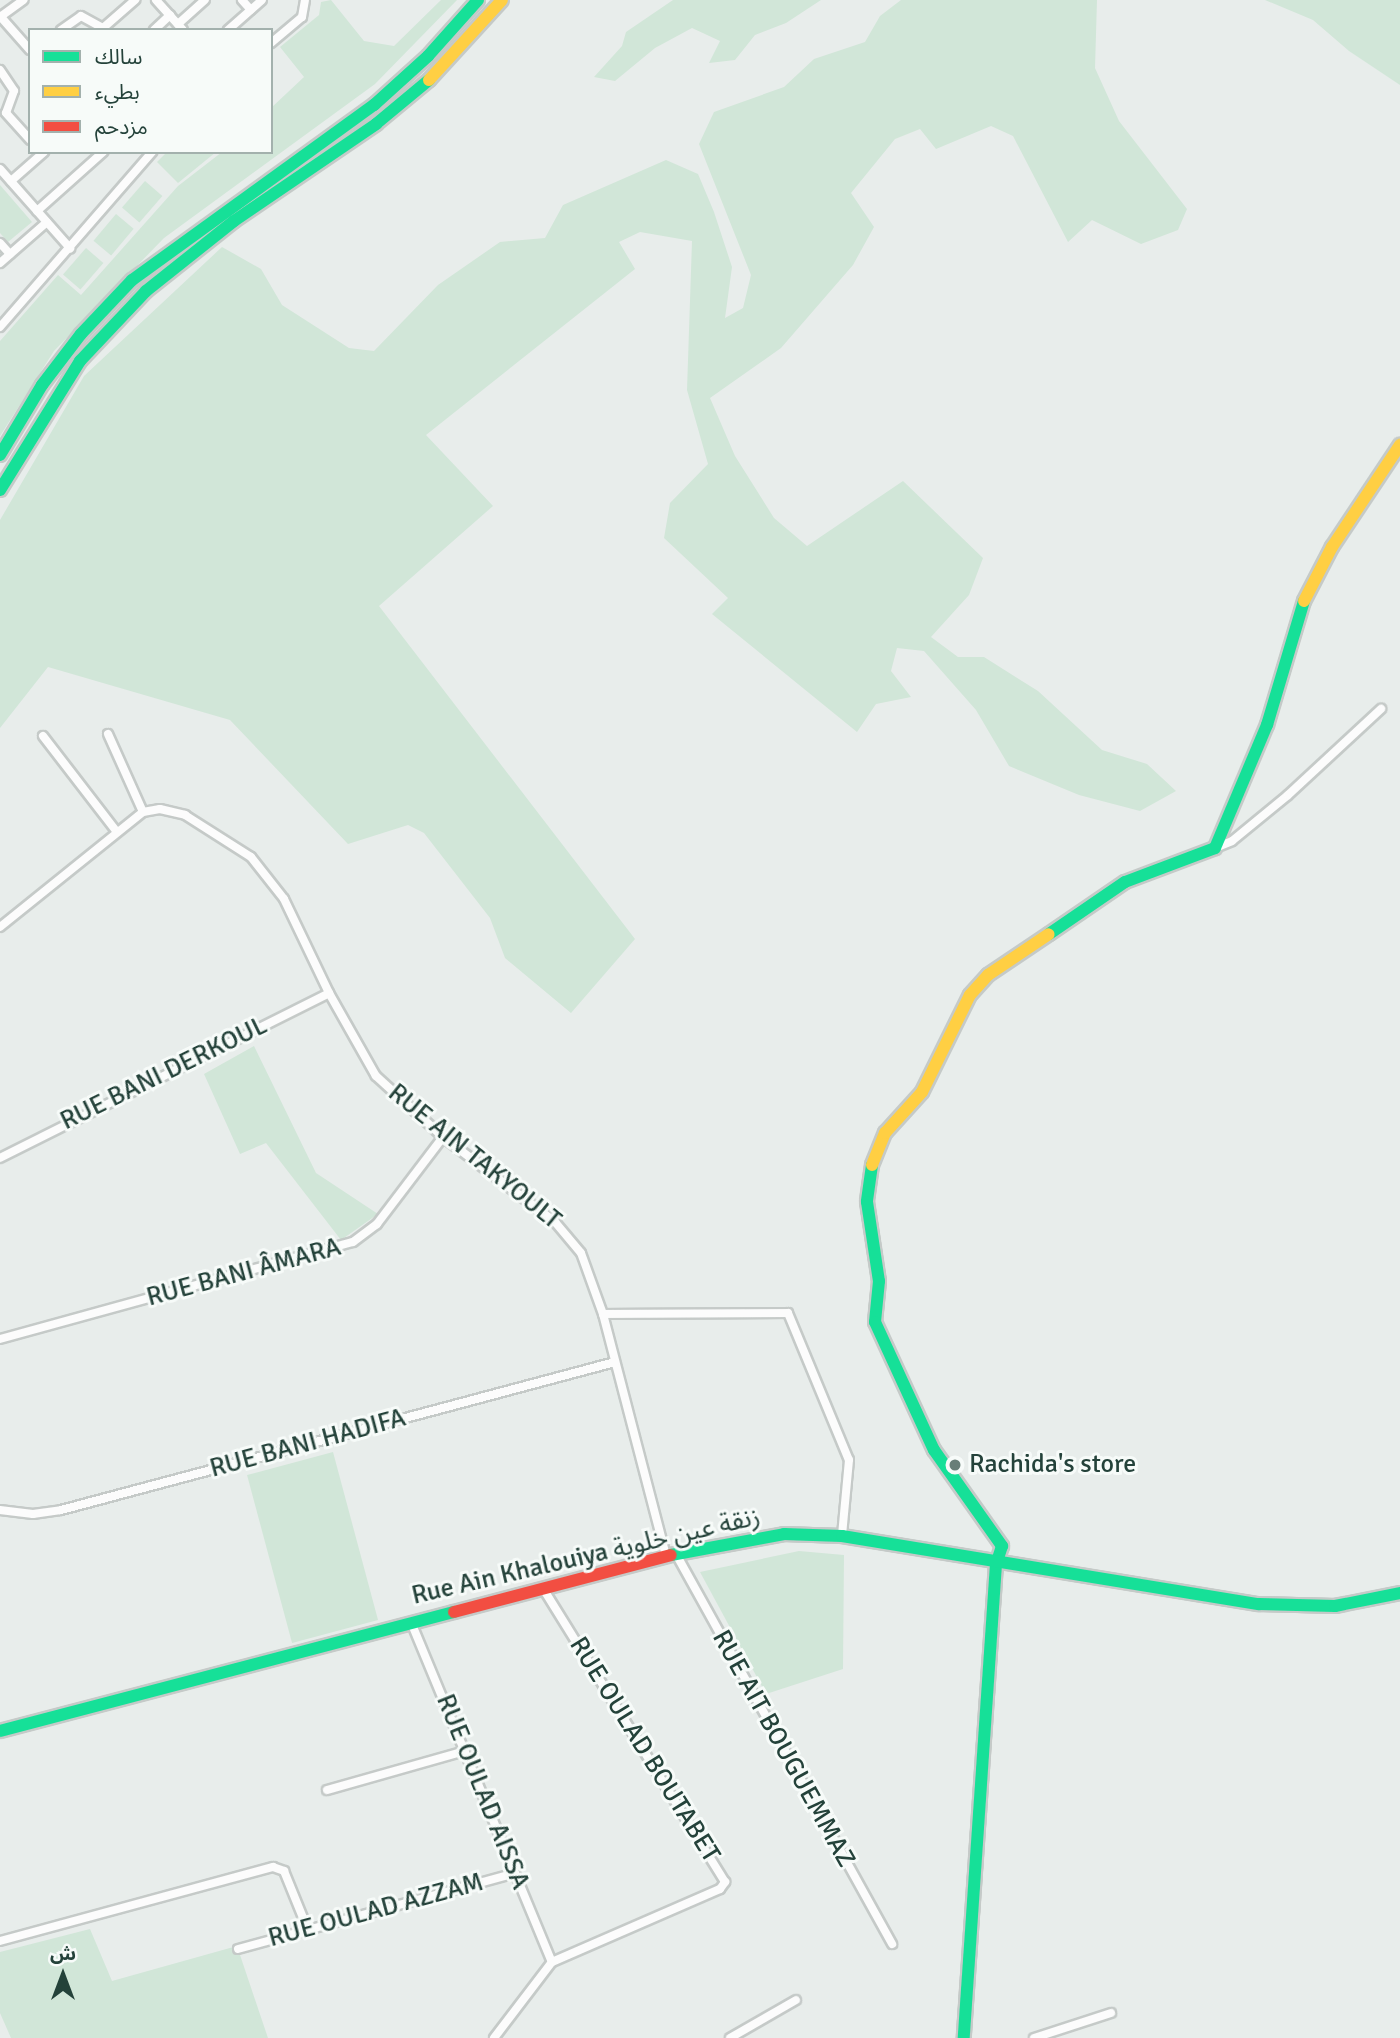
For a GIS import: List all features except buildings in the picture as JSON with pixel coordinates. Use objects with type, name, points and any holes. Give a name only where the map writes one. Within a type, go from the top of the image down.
[{"type":"main road","points":[[0,455],[42,385],[81,334],[132,280],[374,104],[428,56],[478,0]]},
{"type":"main road","points":[[0,490],[80,361],[146,291],[225,228],[376,124],[429,80],[502,0]]},
{"type":"main road","points":[[964,2038],[996,1564],[1002,1546],[934,1450],[875,1322],[879,1281],[867,1202],[873,1156],[885,1133],[922,1092],[970,995],[988,975],[1125,882],[1215,848],[1267,725],[1304,601],[1332,547],[1400,445]]},
{"type":"main road","name":"Rue Ain Khalouiya زنقة عين خلوية","points":[[0,1731],[671,1555],[784,1534],[842,1536],[996,1564],[1287,1606],[1335,1606],[1400,1593]]},
{"type":"street","points":[[23,0],[0,17],[28,48]]},
{"type":"street","points":[[64,28],[81,16],[103,28],[135,0]]},
{"type":"street","points":[[156,0],[180,27],[205,0]]},
{"type":"street","points":[[242,0],[251,10]]},
{"type":"street","points":[[230,28],[262,0]]},
{"type":"street","points":[[273,41],[302,17],[305,0]]},
{"type":"street","points":[[155,28],[170,15]]},
{"type":"street","points":[[0,70],[14,91],[6,113],[28,138]]},
{"type":"street","points":[[11,181],[42,154]]},
{"type":"street","points":[[37,211],[101,154]]},
{"type":"street","points":[[0,327],[150,154]]},
{"type":"street","points":[[0,169],[70,248]]},
{"type":"street","points":[[0,263],[47,222]]},
{"type":"street","points":[[0,243],[10,254]]},
{"type":"street","points":[[1215,848],[1232,841],[1289,795],[1381,709]]},
{"type":"street","points":[[0,927],[143,812],[107,734]]},
{"type":"street","points":[[43,736],[117,832]]},
{"type":"street","name":"RUE AIN TAKYOULT","points":[[143,812],[160,809],[185,815],[251,857],[284,898],[329,993],[376,1076],[443,1137],[566,1232],[582,1253],[603,1314],[671,1555]]},
{"type":"street","name":"RUE BANI DERKOUL","points":[[0,1158],[329,993]]},
{"type":"street","name":"RUE BANI ÂMARA","points":[[0,1339],[353,1242],[377,1224],[443,1137]]},
{"type":"street","points":[[603,1314],[788,1313],[849,1460],[842,1536]]},
{"type":"street","name":"RUE BANI HADIFA","points":[[0,1510],[33,1514],[61,1510],[615,1362]]},
{"type":"street","name":"RUE AIT BOUGUEMMAZ","points":[[671,1555],[892,1944]]},
{"type":"street","name":"RUE OULAD BOUTABET","points":[[494,2038],[552,1962],[720,1889],[725,1882],[543,1588]]},
{"type":"street","name":"RUE OULAD AISSA","points":[[411,1622],[552,1962]]},
{"type":"street","points":[[327,1790],[465,1751]]},
{"type":"street","points":[[0,1941],[281,1868],[309,1930]]},
{"type":"street","name":"RUE OULAD AZZAM","points":[[238,1949],[515,1873]]},
{"type":"street","points":[[730,2038],[796,2000]]},
{"type":"street","points":[[1034,2038],[1111,2013]]},
{"type":"green space","points":[[331,0],[364,41],[394,46],[441,0],[457,0],[375,84],[164,238],[54,351],[0,436],[0,341],[58,275],[81,295],[178,186],[219,154],[273,154],[273,106],[304,77],[280,47],[319,15],[321,2]]},
{"type":"green space","points":[[673,0],[821,0],[786,23],[755,35],[735,60],[709,63],[720,41],[692,28],[655,48],[615,81],[594,77],[622,46],[626,32]]},
{"type":"green space","points":[[901,0],[1097,0],[1095,68],[1119,121],[1187,209],[1178,230],[1141,244],[1092,220],[1068,242],[1013,136],[991,126],[936,149],[920,129],[895,139],[851,193],[874,227],[853,265],[781,348],[710,398],[735,456],[774,518],[807,546],[903,481],[983,558],[969,595],[931,637],[958,657],[984,657],[1038,691],[1102,750],[1147,764],[1176,791],[1140,811],[1079,795],[1009,766],[976,710],[924,651],[897,648],[891,671],[911,697],[876,704],[857,732],[712,614],[728,598],[664,538],[670,503],[708,464],[687,390],[692,241],[640,232],[619,242],[635,269],[426,435],[493,506],[379,606],[635,939],[571,1013],[505,958],[490,918],[424,833],[408,825],[348,844],[230,720],[48,667],[0,728],[0,520],[84,376],[222,247],[261,269],[282,305],[349,348],[374,351],[438,285],[500,242],[545,238],[563,205],[666,160],[698,174],[714,212],[732,267],[725,318],[743,308],[751,275],[699,144],[714,112],[784,87],[814,59],[865,42],[880,16]]},
{"type":"green space","points":[[1265,0],[1400,0],[1400,85],[1349,51],[1313,20]]},
{"type":"green space","points":[[165,154],[214,154],[178,183],[157,162]]},
{"type":"green space","points":[[145,181],[162,196],[139,223],[122,207]]},
{"type":"green space","points":[[0,185],[32,222],[8,242],[0,233]]},
{"type":"green space","points":[[116,214],[134,229],[111,256],[94,241]]},
{"type":"green space","points":[[86,248],[103,263],[80,290],[63,274]]},
{"type":"green space","points":[[254,1046],[316,1173],[378,1214],[341,1240],[266,1143],[240,1154],[204,1074]]},
{"type":"green space","points":[[333,1452],[378,1620],[292,1643],[247,1475]]},
{"type":"green space","points":[[799,1551],[844,1555],[843,1669],[766,1694],[700,1572]]},
{"type":"green space","points":[[90,1929],[112,1981],[237,1946],[268,2038],[11,2038],[0,2013],[0,1952]]},
{"type":"traffic: fast","points":[[0,455],[42,385],[81,334],[132,280],[374,105],[428,56],[478,0]]},
{"type":"traffic: fast","points":[[0,490],[80,361],[146,291],[234,221],[376,124],[429,80]]},
{"type":"traffic: fast","points":[[1049,934],[1125,882],[1215,848],[1267,725],[1304,601]]},
{"type":"traffic: fast","points":[[872,1165],[867,1202],[879,1281],[875,1322],[934,1450],[1002,1546],[996,1564],[964,2038]]},
{"type":"traffic: fast","points":[[671,1555],[784,1534],[842,1536],[1259,1604],[1335,1606],[1400,1593]]},
{"type":"traffic: fast","points":[[0,1731],[454,1612]]},
{"type":"traffic: slow","points":[[429,80],[502,0]]},
{"type":"traffic: slow","points":[[1304,601],[1332,547],[1400,445]]},
{"type":"traffic: slow","points":[[872,1165],[885,1133],[922,1092],[970,995],[988,975],[1049,934]]},
{"type":"traffic: jam","points":[[454,1612],[671,1555]]},
{"type":"place","name":"Rachida's store","points":[[955,1465]]}]
